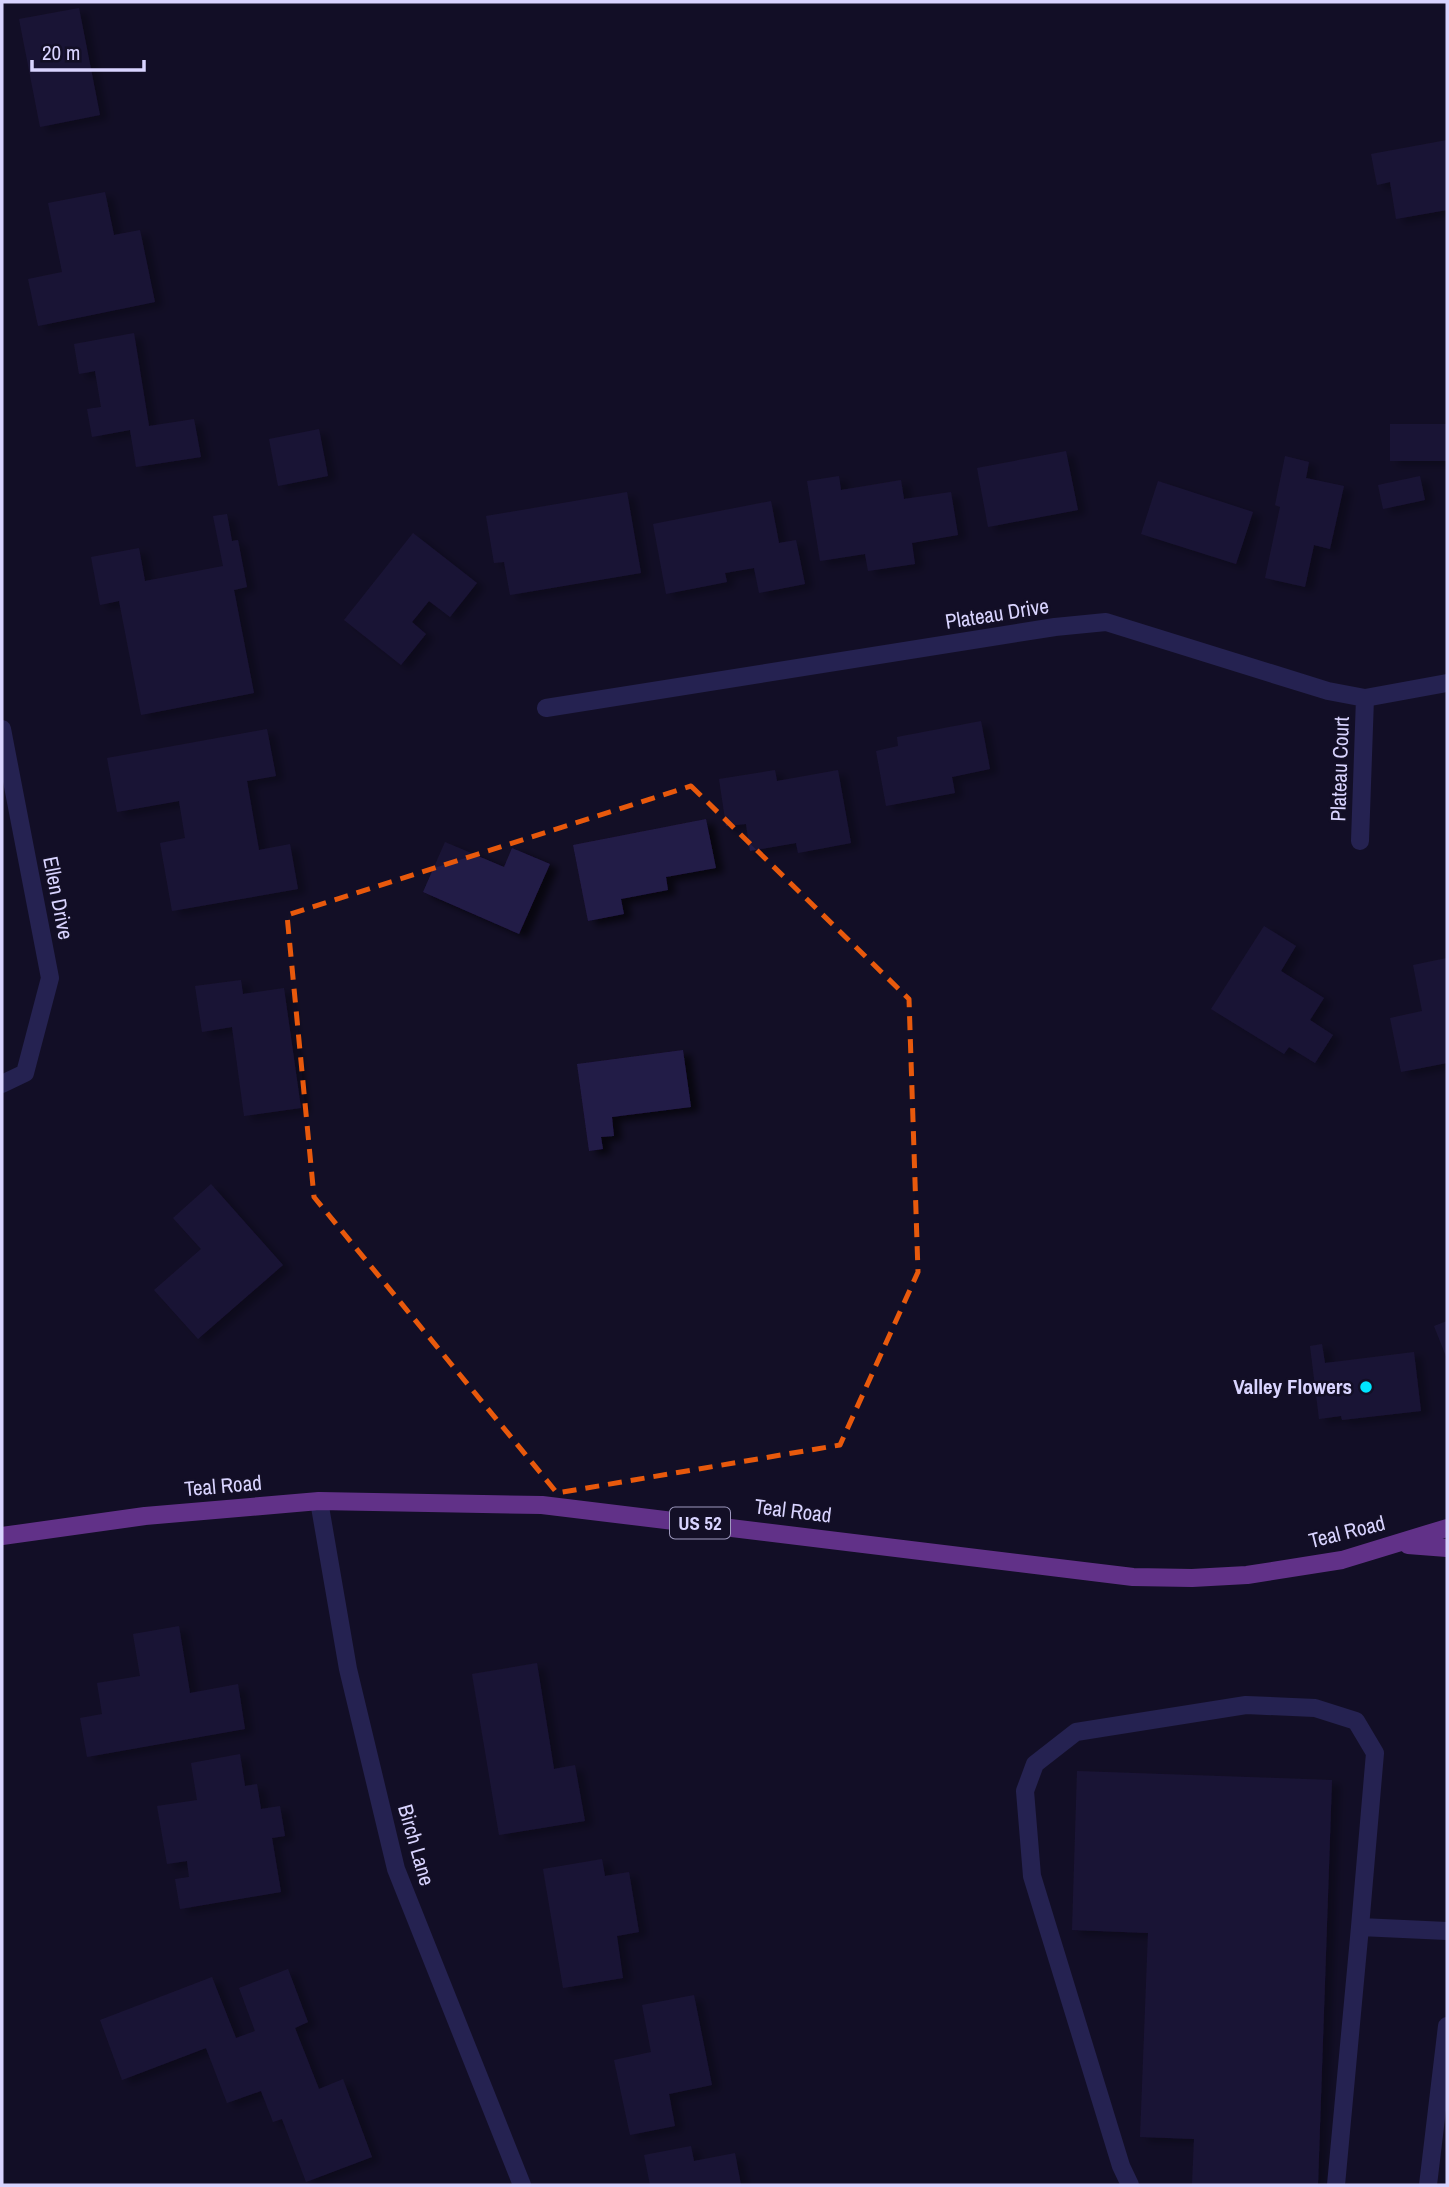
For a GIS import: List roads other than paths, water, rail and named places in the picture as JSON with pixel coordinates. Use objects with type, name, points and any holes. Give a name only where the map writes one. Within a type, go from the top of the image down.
[{"type":"main road","name":"Teal Road","points":[[2,1536],[145,1516],[319,1501],[542,1505],[1133,1577],[1192,1578],[1247,1575],[1342,1560],[1447,1528]]},
{"type":"main road","points":[[1394,1544],[1447,1548]]},
{"type":"street","name":"Plateau Drive","points":[[546,708],[1055,627],[1106,622],[1328,691],[1365,698],[1447,683]]},
{"type":"street","name":"Plateau Court","points":[[1360,841],[1365,698]]},
{"type":"street","name":"Ellen Drive","points":[[2,729],[50,978],[25,1073],[2,1084]]},
{"type":"street","name":"Birch Lane","points":[[319,1501],[348,1669],[396,1870],[522,2185]]},
{"type":"street","points":[[1130,2185],[1117,2153],[1032,1876],[1024,1791],[1035,1764],[1076,1732],[1246,1705],[1315,1708],[1356,1721],[1375,1753],[1336,2185]]},
{"type":"street","points":[[1360,1927],[1447,1931]]},
{"type":"street","points":[[1428,2185],[1447,2026]]},
{"type":"place","name":"Valley Flowers","points":[[1366,1387]]}]
